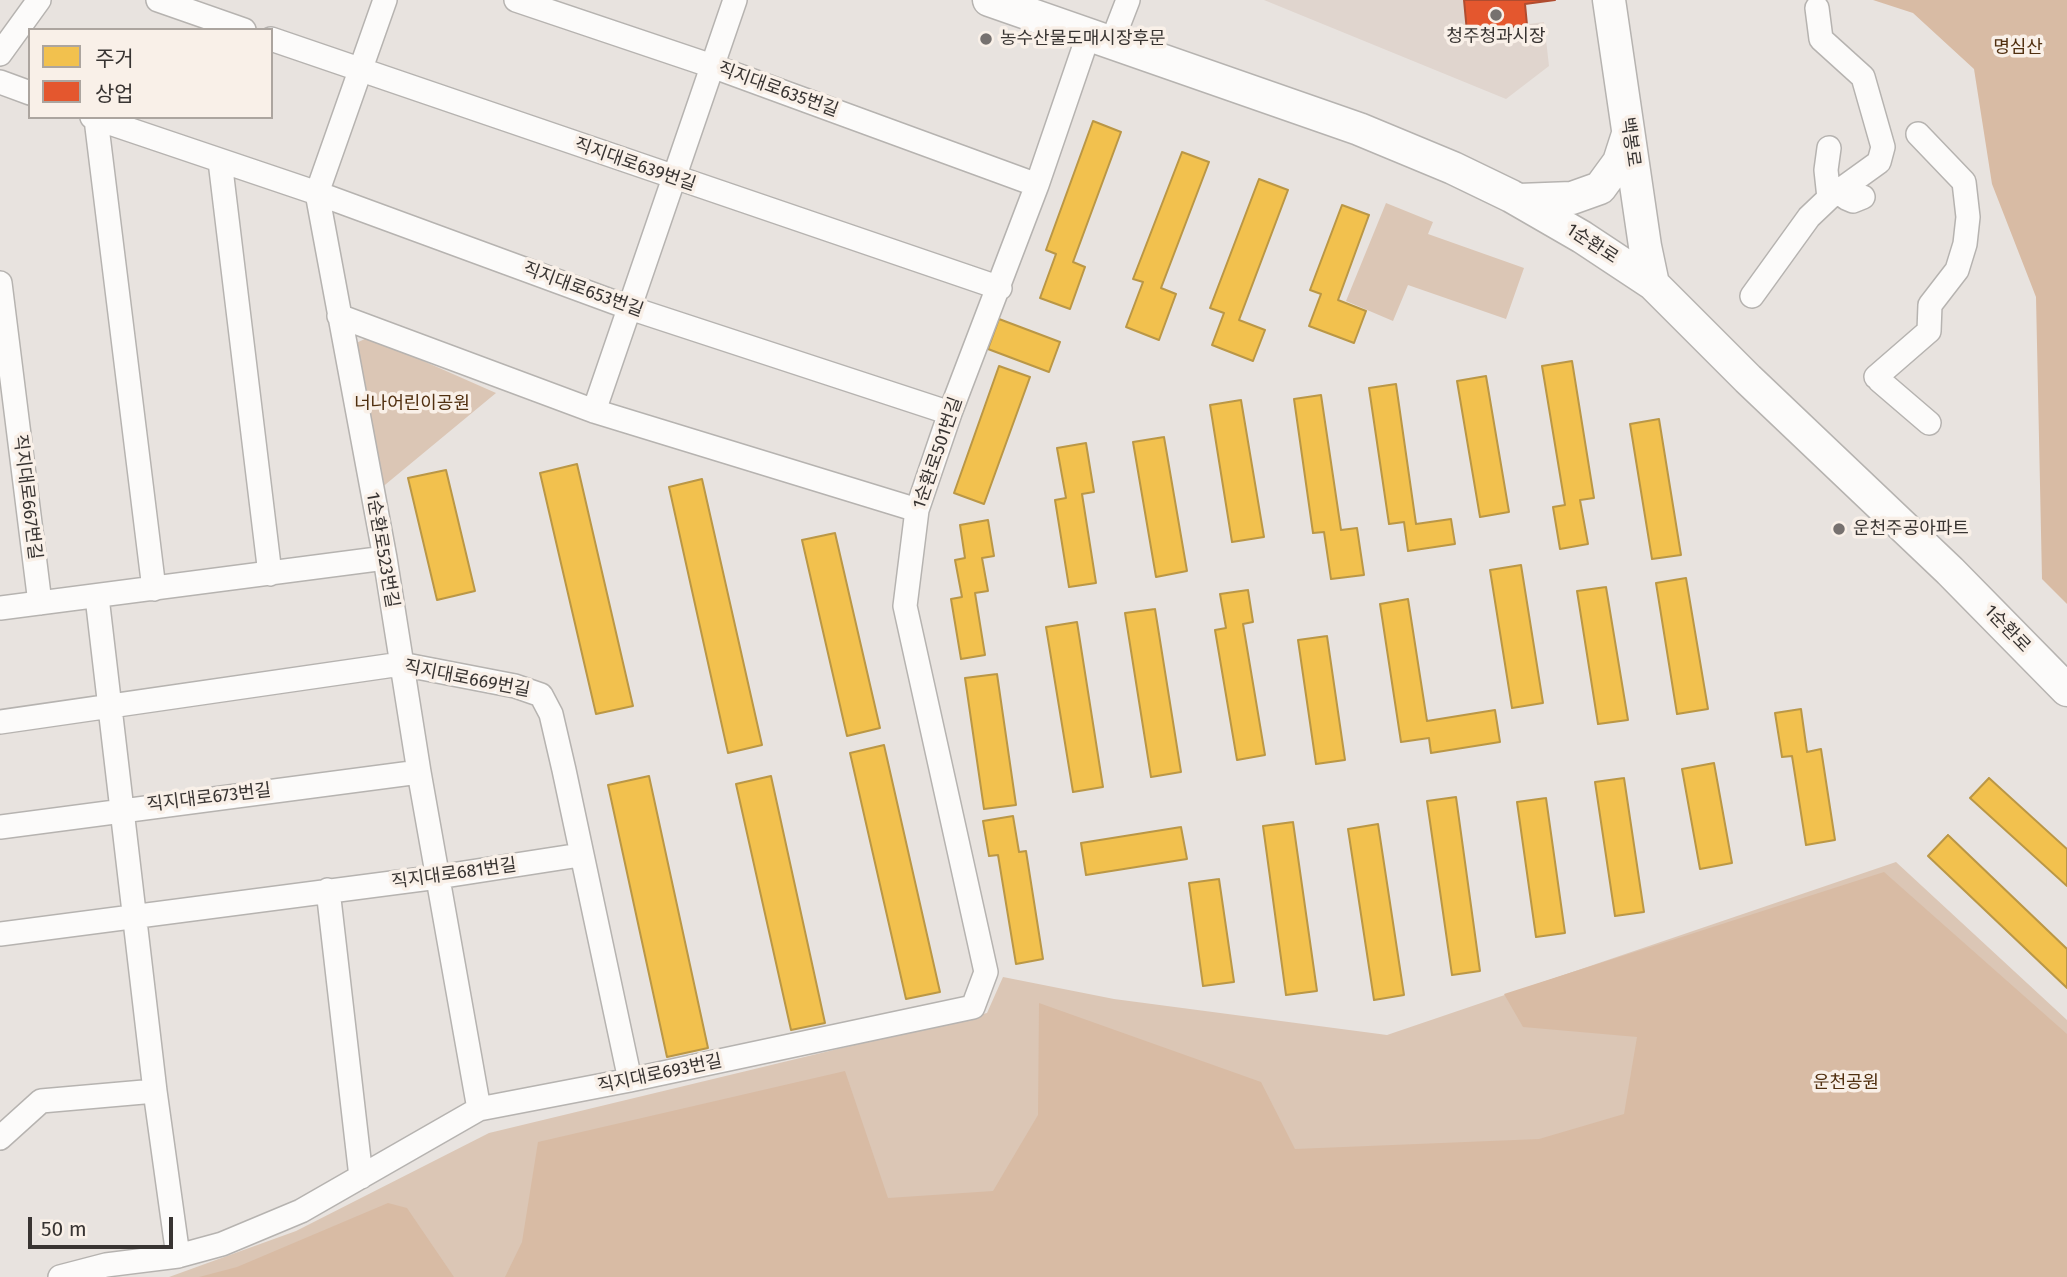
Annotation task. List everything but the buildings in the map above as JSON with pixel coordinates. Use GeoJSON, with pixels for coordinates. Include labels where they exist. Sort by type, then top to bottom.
{"type":"FeatureCollection","features":[{"type":"Feature","properties":{"kind":"street"},"geometry":{"type":"LineString","coordinates":[[0,54],[39,0]]}},
{"type":"Feature","properties":{"kind":"street"},"geometry":{"type":"LineString","coordinates":[[158,0],[238,28]]}},
{"type":"Feature","properties":{"kind":"street","name":"1순환로523번길"},"geometry":{"type":"LineString","coordinates":[[385,0],[317,193],[385,558],[419,772],[479,1109]]}},
{"type":"Feature","properties":{"kind":"street","name":"직지대로635번길"},"geometry":{"type":"LineString","coordinates":[[516,0],[712,66],[1037,185]]}},
{"type":"Feature","properties":{"kind":"street"},"geometry":{"type":"LineString","coordinates":[[594,411],[734,0]]}},
{"type":"Feature","properties":{"kind":"street","name":"1순환로"},"geometry":{"type":"LineString","coordinates":[[989,0],[1359,129],[1453,168],[1518,200],[1653,284],[1754,385],[1950,571],[2067,690]]}},
{"type":"Feature","properties":{"kind":"street","name":"1순환로501번길"},"geometry":{"type":"LineString","coordinates":[[973,1007],[986,972],[905,606],[917,510],[950,412],[1000,288],[1037,185],[1100,40],[1128,0]]}},
{"type":"Feature","properties":{"kind":"street","name":"백봉로"},"geometry":{"type":"LineString","coordinates":[[1609,0],[1653,284]]}},
{"type":"Feature","properties":{"kind":"street"},"geometry":{"type":"LineString","coordinates":[[1752,296],[1810,217],[1835,193],[1879,162],[1883,147],[1863,76],[1821,39],[1817,8]]}},
{"type":"Feature","properties":{"kind":"street","name":"직지대로639번길"},"geometry":{"type":"LineString","coordinates":[[273,40],[673,179],[1000,288]]}},
{"type":"Feature","properties":{"kind":"street"},"geometry":{"type":"LineString","coordinates":[[0,82],[28,92]]}},
{"type":"Feature","properties":{"kind":"street","name":"직지대로653번길"},"geometry":{"type":"LineString","coordinates":[[94,119],[154,589]]}},
{"type":"Feature","properties":{"kind":"street","name":"직지대로653번길"},"geometry":{"type":"LineString","coordinates":[[97,119],[317,193],[630,308],[950,412]]}},
{"type":"Feature","properties":{"kind":"street"},"geometry":{"type":"LineString","coordinates":[[1518,200],[1572,198],[1600,188],[1619,162],[1628,133]]}},
{"type":"Feature","properties":{"kind":"street"},"geometry":{"type":"LineString","coordinates":[[1918,134],[1964,182],[1968,217],[1965,244],[1956,270],[1930,304],[1929,331],[1878,379],[1929,423]]}},
{"type":"Feature","properties":{"kind":"street"},"geometry":{"type":"LineString","coordinates":[[1829,148],[1835,193]]}},
{"type":"Feature","properties":{"kind":"street"},"geometry":{"type":"LineString","coordinates":[[219,161],[270,574]]}},
{"type":"Feature","properties":{"kind":"street"},"geometry":{"type":"LineString","coordinates":[[1835,193],[1853,201],[1863,197]]}},
{"type":"Feature","properties":{"kind":"street","name":"직지대로667번길"},"geometry":{"type":"LineString","coordinates":[[0,283],[40,603]]}},
{"type":"Feature","properties":{"kind":"street"},"geometry":{"type":"LineString","coordinates":[[339,316],[594,411],[917,510]]}},
{"type":"Feature","properties":{"kind":"street"},"geometry":{"type":"LineString","coordinates":[[0,608],[385,558]]}},
{"type":"Feature","properties":{"kind":"street"},"geometry":{"type":"LineString","coordinates":[[97,597],[137,914],[155,1091],[178,1256]]}},
{"type":"Feature","properties":{"kind":"street","name":"직지대로669번길"},"geometry":{"type":"LineString","coordinates":[[0,722],[401,664],[515,686],[541,695],[551,714],[630,1080]]}},
{"type":"Feature","properties":{"kind":"street","name":"직지대로673번길"},"geometry":{"type":"LineString","coordinates":[[0,827],[419,772]]}},
{"type":"Feature","properties":{"kind":"street","name":"직지대로681번길"},"geometry":{"type":"LineString","coordinates":[[0,934],[137,914],[438,877],[580,855]]}},
{"type":"Feature","properties":{"kind":"street"},"geometry":{"type":"LineString","coordinates":[[328,890],[361,1177]]}},
{"type":"Feature","properties":{"kind":"street","name":"직지대로693번길"},"geometry":{"type":"LineString","coordinates":[[60,1277],[106,1265],[178,1256],[222,1244],[301,1211],[479,1109],[630,1080],[973,1007]]}},
{"type":"Feature","properties":{"kind":"street"},"geometry":{"type":"LineString","coordinates":[[0,1138],[41,1101],[155,1091]]}},
{"type":"Feature","properties":{"kind":"shaded area"},"geometry":{"type":"Polygon","coordinates":[[[1264,0],[1464,0],[1468,32],[1544,22],[1549,66],[1506,99],[1264,0]]]}},
{"type":"Feature","properties":{"kind":"green space","name":"명심산"},"geometry":{"type":"Polygon","coordinates":[[[1873,0],[2067,0],[2067,604],[2042,579],[2036,297],[1992,184],[1974,69],[1913,13],[1873,0]]]}},
{"type":"Feature","properties":{"kind":"green space"},"geometry":{"type":"Polygon","coordinates":[[[1386,203],[1433,222],[1428,234],[1524,268],[1506,319],[1408,285],[1393,321],[1346,301],[1386,203]]]}},
{"type":"Feature","properties":{"kind":"green space","name":"너나어린이공원"},"geometry":{"type":"Polygon","coordinates":[[[369,337],[496,393],[380,489],[354,344],[369,337]]]}},
{"type":"Feature","properties":{"kind":"green space","name":"운천공원"},"geometry":{"type":"Polygon","coordinates":[[[1896,862],[2067,1020],[2067,1277],[169,1277],[296,1231],[489,1133],[987,1013],[1003,977],[1114,999],[1387,1035],[1896,862]]]}},
{"type":"Feature","properties":{"kind":"green space","name":"운천공원"},"geometry":{"type":"Polygon","coordinates":[[[1884,872],[2067,1034],[2067,1277],[505,1277],[522,1242],[538,1142],[845,1071],[888,1198],[993,1191],[1038,1115],[1039,1003],[1261,1082],[1295,1149],[1539,1139],[1624,1114],[1637,1037],[1523,1027],[1504,994],[1884,872]]]}},
{"type":"Feature","properties":{"kind":"green space"},"geometry":{"type":"Polygon","coordinates":[[[388,1203],[407,1208],[454,1277],[199,1277],[237,1267],[388,1203]]]}},
{"type":"Feature","properties":{"kind":"place","name":"청주청과시장"},"geometry":{"type":"Point","coordinates":[1496,15]}},
{"type":"Feature","properties":{"kind":"place","name":"농수산물도매시장후문"},"geometry":{"type":"Point","coordinates":[986,39]}},
{"type":"Feature","properties":{"kind":"place","name":"운천주공아파트"},"geometry":{"type":"Point","coordinates":[1839,529]}}]}
